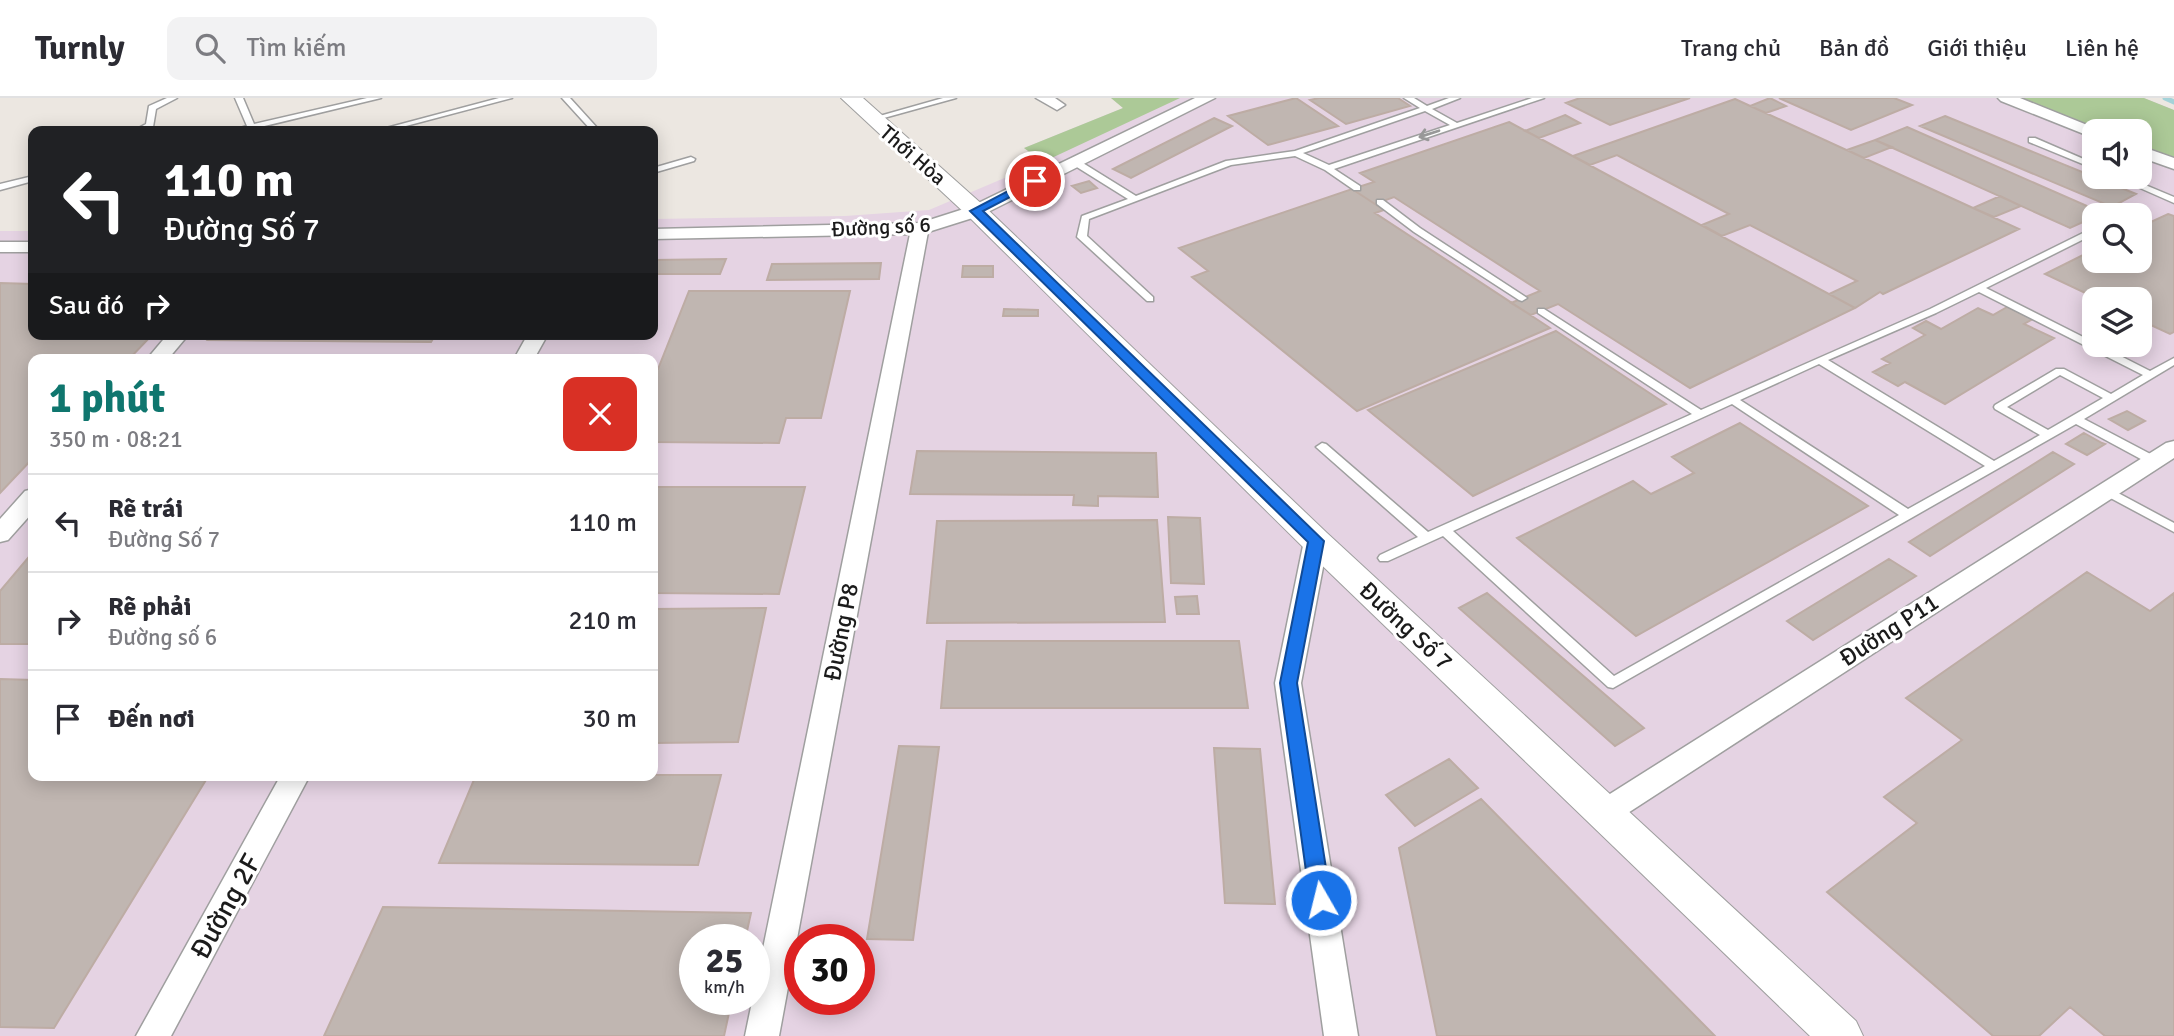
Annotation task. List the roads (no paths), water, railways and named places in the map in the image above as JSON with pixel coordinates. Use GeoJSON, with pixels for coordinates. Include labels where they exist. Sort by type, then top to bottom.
{"type":"FeatureCollection","features":[{"type":"Feature","properties":{"kind":"street","name":"Thới Hòa"},"geometry":{"type":"LineString","coordinates":[[850,98],[976,211]]}},
{"type":"Feature","properties":{"kind":"street","name":"Đường số 6"},"geometry":{"type":"LineString","coordinates":[[658,234],[920,228],[943,223],[976,211],[1207,98]]}},
{"type":"Feature","properties":{"kind":"street"},"geometry":{"type":"LineString","coordinates":[[2006,98],[2082,128]]}},
{"type":"Feature","properties":{"kind":"street"},"geometry":{"type":"LineString","coordinates":[[2152,155],[2174,164]]}},
{"type":"Feature","properties":{"kind":"street","name":"Đường Số 7"},"geometry":{"type":"LineString","coordinates":[[976,211],[1316,541],[1841,1036]]}},
{"type":"Feature","properties":{"kind":"street","name":"Đường P8"},"geometry":{"type":"LineString","coordinates":[[762,1036],[920,228]]}},
{"type":"Feature","properties":{"kind":"street"},"geometry":{"type":"LineString","coordinates":[[0,247],[28,247]]}},
{"type":"Feature","properties":{"kind":"street"},"geometry":{"type":"LineString","coordinates":[[161,354],[174,340]]}},
{"type":"Feature","properties":{"kind":"street","name":"Đường P11"},"geometry":{"type":"LineString","coordinates":[[1604,813],[2164,455]]}},
{"type":"Feature","properties":{"kind":"street"},"geometry":{"type":"LineString","coordinates":[[0,534],[28,503]]}},
{"type":"Feature","properties":{"kind":"street"},"geometry":{"type":"LineString","coordinates":[[1316,541],[1288,683],[1340,1036]]}},
{"type":"Feature","properties":{"kind":"street","name":"Đường 2F"},"geometry":{"type":"LineString","coordinates":[[153,1036],[293,781]]}},
{"type":"Feature","properties":{"kind":"lane"},"geometry":{"type":"LineString","coordinates":[[148,126],[152,108],[173,98]]}},
{"type":"Feature","properties":{"kind":"lane"},"geometry":{"type":"LineString","coordinates":[[239,98],[251,126]]}},
{"type":"Feature","properties":{"kind":"lane"},"geometry":{"type":"LineString","coordinates":[[255,126],[377,98]]}},
{"type":"Feature","properties":{"kind":"lane"},"geometry":{"type":"LineString","coordinates":[[399,126],[508,98]]}},
{"type":"Feature","properties":{"kind":"lane"},"geometry":{"type":"LineString","coordinates":[[566,98],[591,126]]}},
{"type":"Feature","properties":{"kind":"lane"},"geometry":{"type":"LineString","coordinates":[[873,119],[952,98]]}},
{"type":"Feature","properties":{"kind":"lane"},"geometry":{"type":"LineString","coordinates":[[1408,98],[1455,125]]}},
{"type":"Feature","properties":{"kind":"lane"},"geometry":{"type":"LineString","coordinates":[[1150,299],[1082,237],[1085,218],[1229,163],[1296,153],[1456,98]]}},
{"type":"Feature","properties":{"kind":"lane"},"geometry":{"type":"LineString","coordinates":[[1328,168],[1534,99]]}},
{"type":"Feature","properties":{"kind":"lane"},"geometry":{"type":"LineString","coordinates":[[2032,140],[2082,161]]}},
{"type":"Feature","properties":{"kind":"lane"},"geometry":{"type":"LineString","coordinates":[[1296,153],[1328,168],[1357,188]]}},
{"type":"Feature","properties":{"kind":"lane"},"geometry":{"type":"LineString","coordinates":[[658,169],[691,159]]}},
{"type":"Feature","properties":{"kind":"lane"},"geometry":{"type":"LineString","coordinates":[[1075,162],[1135,199]]}},
{"type":"Feature","properties":{"kind":"lane"},"geometry":{"type":"LineString","coordinates":[[0,187],[28,180]]}},
{"type":"Feature","properties":{"kind":"lane"},"geometry":{"type":"LineString","coordinates":[[2148,189],[2174,200]]}},
{"type":"Feature","properties":{"kind":"lane"},"geometry":{"type":"LineString","coordinates":[[1380,202],[1417,230],[1522,298]]}},
{"type":"Feature","properties":{"kind":"lane"},"geometry":{"type":"LineString","coordinates":[[1384,558],[1698,413],[1979,288],[2082,236]]}},
{"type":"Feature","properties":{"kind":"lane"},"geometry":{"type":"LineString","coordinates":[[1979,288],[2151,375]]}},
{"type":"Feature","properties":{"kind":"lane"},"geometry":{"type":"LineString","coordinates":[[1541,311],[1698,413]]}},
{"type":"Feature","properties":{"kind":"lane"},"geometry":{"type":"LineString","coordinates":[[1820,360],[1994,466]]}},
{"type":"Feature","properties":{"kind":"lane"},"geometry":{"type":"LineString","coordinates":[[1444,530],[1613,683],[2174,361]]}},
{"type":"Feature","properties":{"kind":"lane"},"geometry":{"type":"LineString","coordinates":[[2048,435],[1999,407],[2060,371],[2112,398]]}},
{"type":"Feature","properties":{"kind":"lane"},"geometry":{"type":"LineString","coordinates":[[1732,400],[1908,515]]}},
{"type":"Feature","properties":{"kind":"lane"},"geometry":{"type":"LineString","coordinates":[[2076,419],[2164,455]]}},
{"type":"Feature","properties":{"kind":"lane"},"geometry":{"type":"LineString","coordinates":[[1322,447],[1427,538]]}},
{"type":"Feature","properties":{"kind":"lane"},"geometry":{"type":"LineString","coordinates":[[2107,491],[2174,528]]}},
{"type":"Feature","properties":{"kind":"waterway"},"geometry":{"type":"LineString","coordinates":[[2165,98],[2174,102]]}}]}
